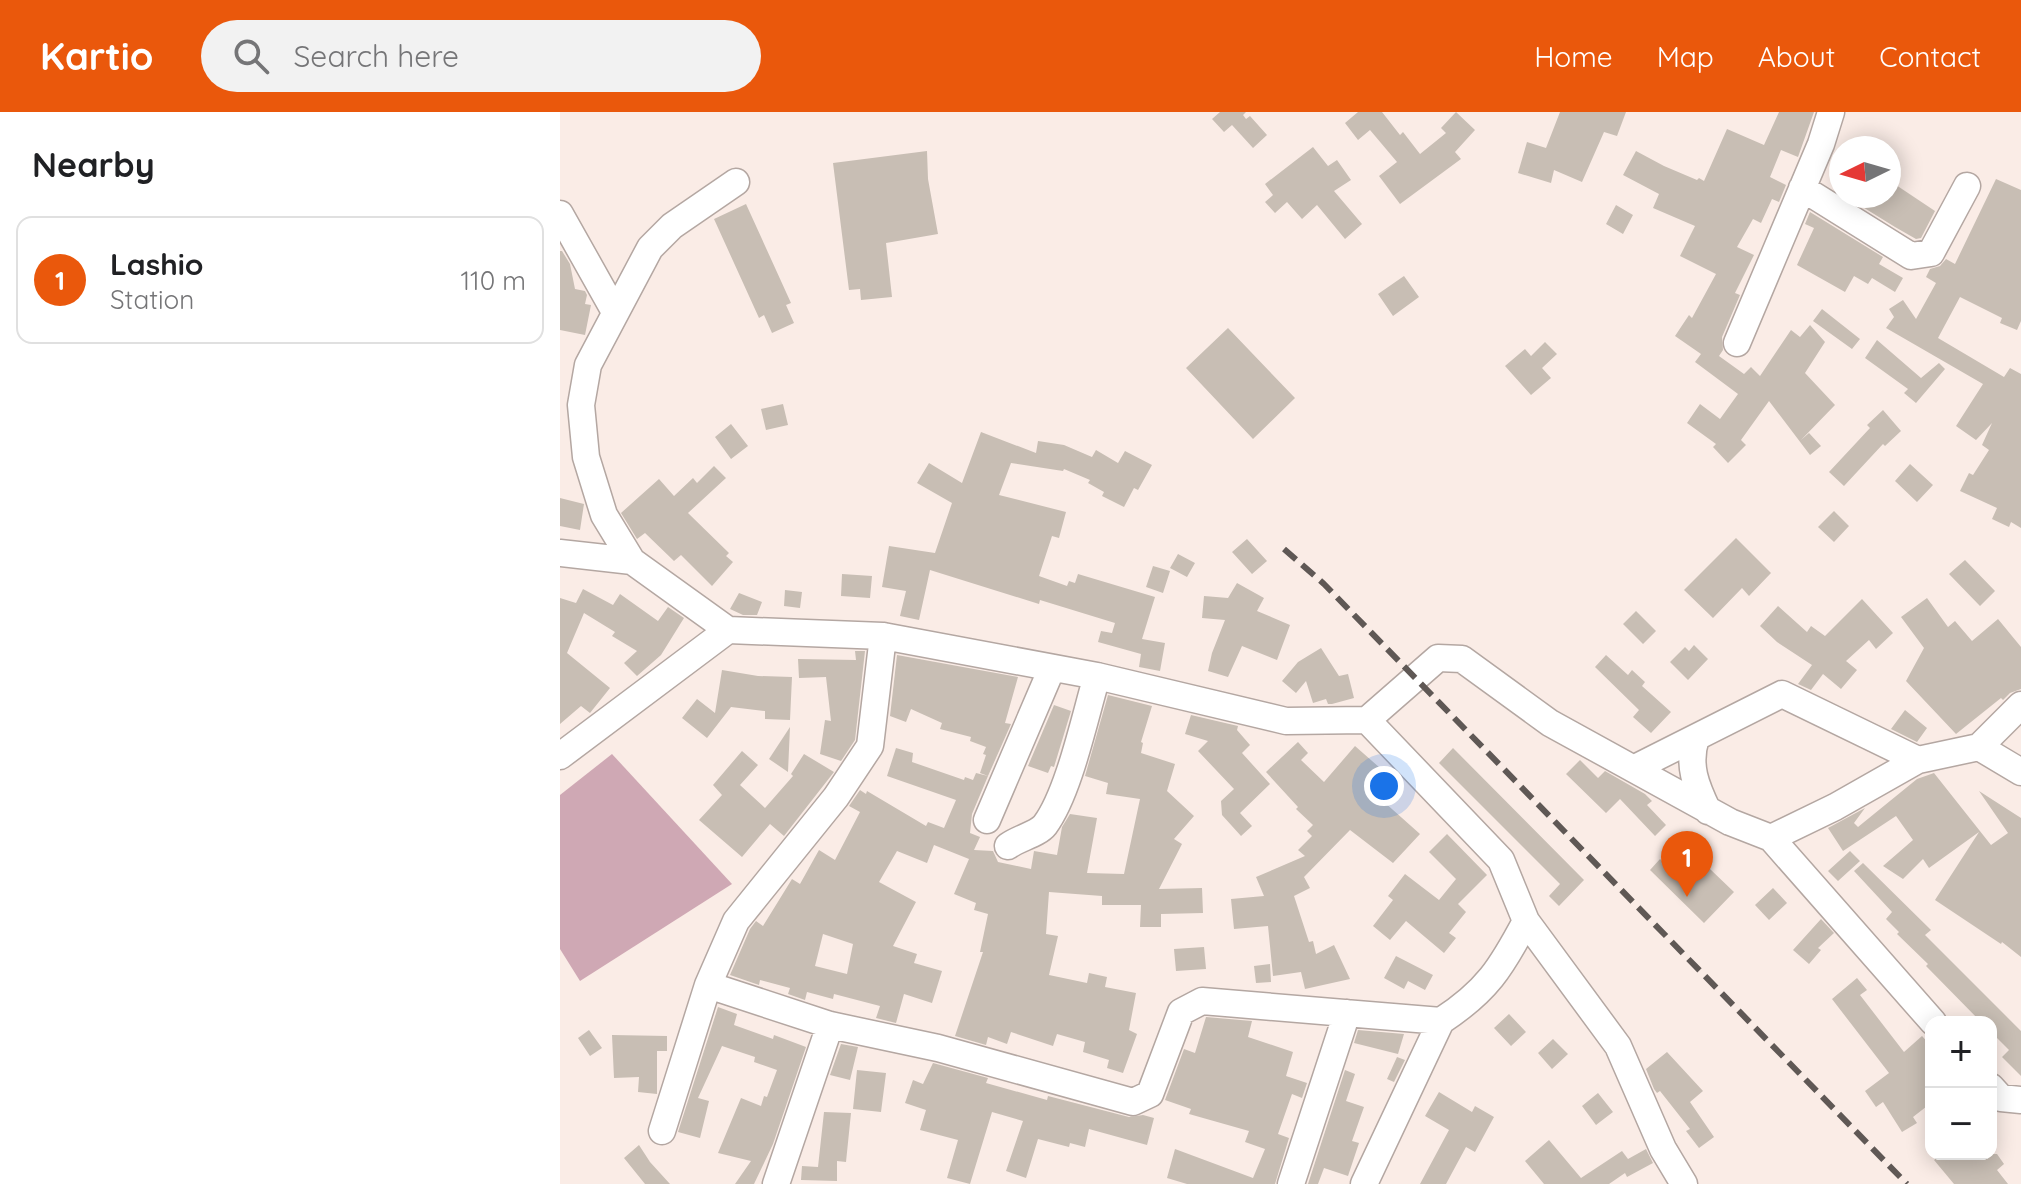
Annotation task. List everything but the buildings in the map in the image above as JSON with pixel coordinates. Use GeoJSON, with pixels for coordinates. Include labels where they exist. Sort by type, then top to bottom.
{"type":"FeatureCollection","features":[{"type":"Feature","properties":{"kind":"street"},"geometry":{"type":"LineString","coordinates":[[1737,343],[1831,112]]}},
{"type":"Feature","properties":{"kind":"street"},"geometry":{"type":"LineString","coordinates":[[736,182],[672,226],[650,248],[588,365],[573,376],[581,405],[586,457],[604,515],[632,561],[728,630],[883,636],[1097,676],[1286,721],[1367,720],[1438,658],[1462,659],[1550,723],[1708,811],[1771,838],[1928,1016]]}},
{"type":"Feature","properties":{"kind":"street"},"geometry":{"type":"LineString","coordinates":[[1802,188],[1911,256],[1924,256],[1931,253],[1967,186]]}},
{"type":"Feature","properties":{"kind":"street"},"geometry":{"type":"LineString","coordinates":[[560,214],[615,312]]}},
{"type":"Feature","properties":{"kind":"street"},"geometry":{"type":"LineString","coordinates":[[560,553],[632,561]]}},
{"type":"Feature","properties":{"kind":"street"},"geometry":{"type":"LineString","coordinates":[[560,756],[728,630]]}},
{"type":"Feature","properties":{"kind":"street"},"geometry":{"type":"LineString","coordinates":[[662,1131],[708,985],[736,921],[836,797],[870,746],[883,636]]}},
{"type":"Feature","properties":{"kind":"street"},"geometry":{"type":"LineString","coordinates":[[987,820],[1052,668]]}},
{"type":"Feature","properties":{"kind":"street"},"geometry":{"type":"LineString","coordinates":[[1008,846],[1043,827],[1061,798],[1097,676]]}},
{"type":"Feature","properties":{"kind":"street"},"geometry":{"type":"LineString","coordinates":[[1635,768],[1782,694],[1918,760]]}},
{"type":"Feature","properties":{"kind":"street"},"geometry":{"type":"LineString","coordinates":[[1771,838],[1797,828],[1918,760],[1979,747],[2021,705]]}},
{"type":"Feature","properties":{"kind":"street"},"geometry":{"type":"LineString","coordinates":[[1367,720],[1501,860],[1526,921],[1618,1046],[1663,1149],[1684,1184]]}},
{"type":"Feature","properties":{"kind":"street"},"geometry":{"type":"LineString","coordinates":[[1696,738],[1691,753],[1692,767],[1697,788],[1708,811]]}},
{"type":"Feature","properties":{"kind":"street"},"geometry":{"type":"LineString","coordinates":[[1979,747],[2021,772]]}},
{"type":"Feature","properties":{"kind":"street"},"geometry":{"type":"LineString","coordinates":[[1364,1184],[1441,1021],[1471,1001],[1503,964],[1526,921]]}},
{"type":"Feature","properties":{"kind":"street"},"geometry":{"type":"LineString","coordinates":[[708,985],[830,1025],[938,1048],[1133,1102],[1150,1094],[1181,1012],[1202,1001],[1441,1021]]}},
{"type":"Feature","properties":{"kind":"street"},"geometry":{"type":"LineString","coordinates":[[1291,1184],[1347,1013]]}},
{"type":"Feature","properties":{"kind":"street"},"geometry":{"type":"LineString","coordinates":[[776,1184],[830,1025]]}},
{"type":"Feature","properties":{"kind":"street"},"geometry":{"type":"LineString","coordinates":[[1992,1088],[2001,1098],[2021,1100]]}},
{"type":"Feature","properties":{"kind":"shaded area"},"geometry":{"type":"Polygon","coordinates":[[[612,754],[732,884],[580,981],[560,949],[560,795],[612,754]]]}},
{"type":"Feature","properties":{"kind":"railway"},"geometry":{"type":"LineString","coordinates":[[1284,549],[1324,584],[1907,1184]]}},
{"type":"Feature","properties":{"kind":"place","name":"Lashio"},"geometry":{"type":"Point","coordinates":[1687,897]}}]}
